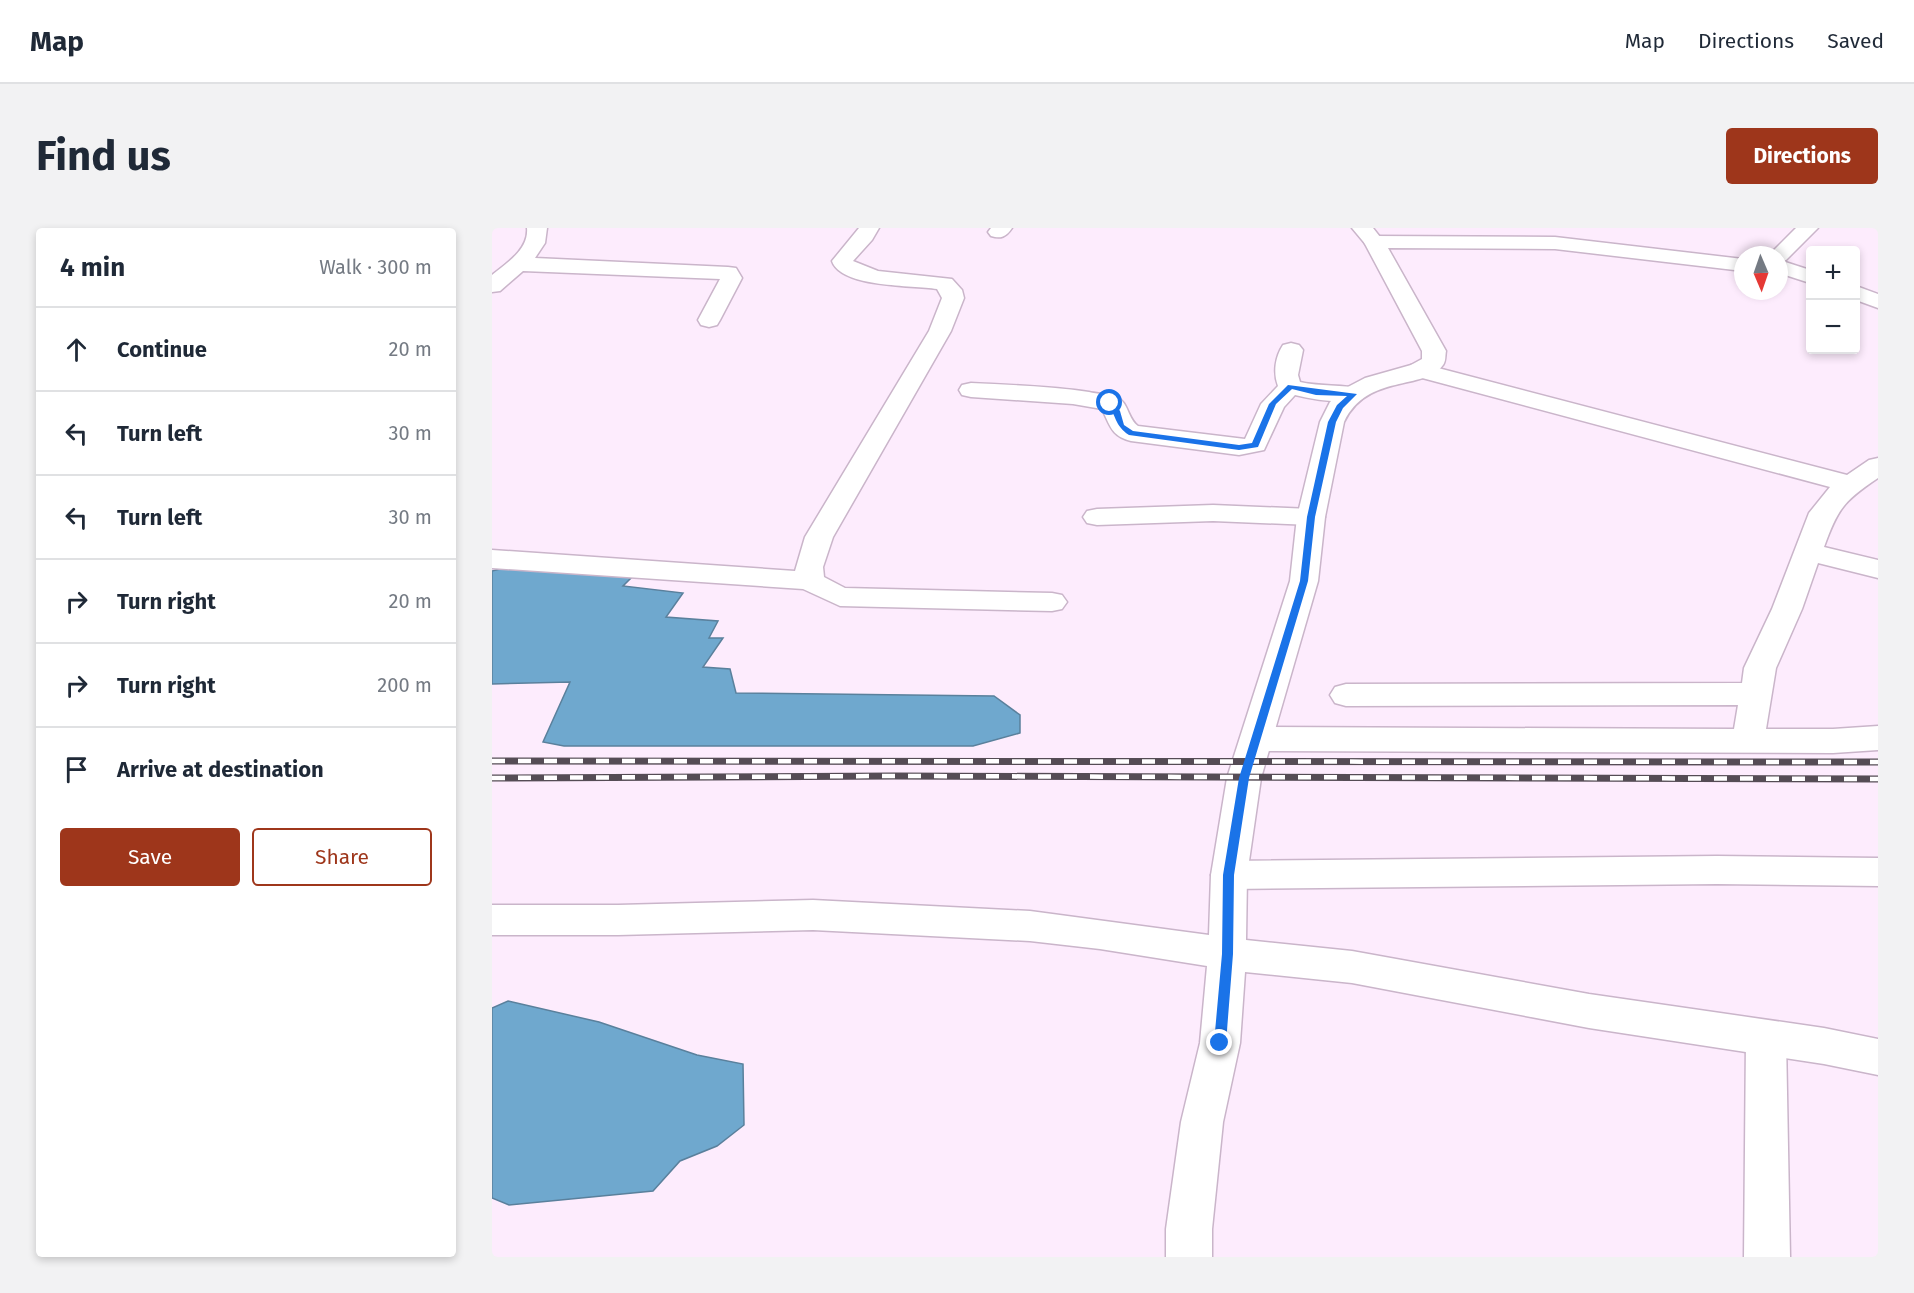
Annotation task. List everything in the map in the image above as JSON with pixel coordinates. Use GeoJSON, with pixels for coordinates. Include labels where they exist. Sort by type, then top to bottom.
{"type":"FeatureCollection","features":[{"type":"Feature","properties":{"kind":"street"},"geometry":{"type":"LineString","coordinates":[[492,286],[518,264],[536,243],[539,232],[537,228]]}},
{"type":"Feature","properties":{"kind":"street"},"geometry":{"type":"LineString","coordinates":[[810,581],[808,567],[819,537],[912,381],[940,331],[953,298],[951,290],[944,284],[884,279],[842,263],[869,228]]}},
{"type":"Feature","properties":{"kind":"street"},"geometry":{"type":"LineString","coordinates":[[1788,247],[1808,228]]}},
{"type":"Feature","properties":{"kind":"street"},"geometry":{"type":"LineString","coordinates":[[1368,235],[1556,243],[1734,263]]}},
{"type":"Feature","properties":{"kind":"street"},"geometry":{"type":"LineString","coordinates":[[1189,1257],[1189,1229],[1202,1122],[1220,1043],[1227,954],[1229,875],[1244,778],[1304,581],[1311,517],[1332,422],[1339,407],[1353,394],[1373,383],[1419,370],[1432,362],[1434,351],[1368,235]]}},
{"type":"Feature","properties":{"kind":"street"},"geometry":{"type":"LineString","coordinates":[[518,264],[728,273],[731,278],[709,320]]}},
{"type":"Feature","properties":{"kind":"street"},"geometry":{"type":"LineString","coordinates":[[1788,269],[1806,276]]}},
{"type":"Feature","properties":{"kind":"street"},"geometry":{"type":"LineString","coordinates":[[1860,294],[1878,301]]}},
{"type":"Feature","properties":{"kind":"street"},"geometry":{"type":"LineString","coordinates":[[1290,387],[1286,375],[1291,350]]}},
{"type":"Feature","properties":{"kind":"street"},"geometry":{"type":"LineString","coordinates":[[1419,370],[1851,484]]}},
{"type":"Feature","properties":{"kind":"street"},"geometry":{"type":"LineString","coordinates":[[1290,387],[1316,393],[1353,394]]}},
{"type":"Feature","properties":{"kind":"street"},"geometry":{"type":"LineString","coordinates":[[971,390],[1073,397],[1110,403],[1116,411],[1120,426],[1131,433],[1239,447],[1255,445],[1273,404],[1290,387]]}},
{"type":"Feature","properties":{"kind":"street"},"geometry":{"type":"LineString","coordinates":[[1748,741],[1760,668],[1787,609],[1823,513],[1840,491],[1878,466]]}},
{"type":"Feature","properties":{"kind":"street"},"geometry":{"type":"LineString","coordinates":[[1097,517],[1213,513],[1311,517]]}},
{"type":"Feature","properties":{"kind":"street"},"geometry":{"type":"LineString","coordinates":[[1808,552],[1878,569]]}},
{"type":"Feature","properties":{"kind":"street"},"geometry":{"type":"LineString","coordinates":[[498,560],[810,581],[840,597],[1052,602]]}},
{"type":"Feature","properties":{"kind":"street"},"geometry":{"type":"LineString","coordinates":[[1346,695],[1755,694]]}},
{"type":"Feature","properties":{"kind":"street"},"geometry":{"type":"LineString","coordinates":[[1256,739],[1833,741],[1878,738]]}},
{"type":"Feature","properties":{"kind":"street"},"geometry":{"type":"LineString","coordinates":[[1229,875],[1717,870],[1878,872]]}},
{"type":"Feature","properties":{"kind":"street"},"geometry":{"type":"LineString","coordinates":[[492,920],[618,920],[813,915],[1030,926],[1100,934],[1227,954],[1352,967],[1589,1011],[1878,1057]]}},
{"type":"Feature","properties":{"kind":"street"},"geometry":{"type":"LineString","coordinates":[[1766,1038],[1767,1257]]}},
{"type":"Feature","properties":{"kind":"water"},"geometry":{"type":"Polygon","coordinates":[[[553,556],[597,557],[589,573],[632,577],[623,586],[683,593],[666,617],[718,621],[709,638],[723,638],[703,667],[730,669],[736,693],[994,696],[1020,715],[1020,733],[973,746],[564,746],[543,742],[570,682],[492,684],[492,571],[553,556]]]}},
{"type":"Feature","properties":{"kind":"water"},"geometry":{"type":"Polygon","coordinates":[[[508,1001],[599,1022],[697,1055],[743,1064],[744,1125],[717,1146],[680,1161],[653,1191],[509,1205],[492,1198],[492,1008],[508,1001]]]}},
{"type":"Feature","properties":{"kind":"railway"},"geometry":{"type":"LineString","coordinates":[[492,761],[1878,762]]}},
{"type":"Feature","properties":{"kind":"railway"},"geometry":{"type":"LineString","coordinates":[[492,778],[894,776],[1878,779]]}},
{"type":"Feature","properties":{"kind":"route"},"geometry":{"type":"LineString","coordinates":[[1110,403],[1114,406],[1120,426],[1131,433],[1216,445],[1249,447],[1255,445],[1273,404],[1290,387],[1316,393],[1353,394],[1339,407],[1332,422],[1311,517],[1304,581],[1244,778],[1229,875],[1227,954],[1220,1043]]}}]}
